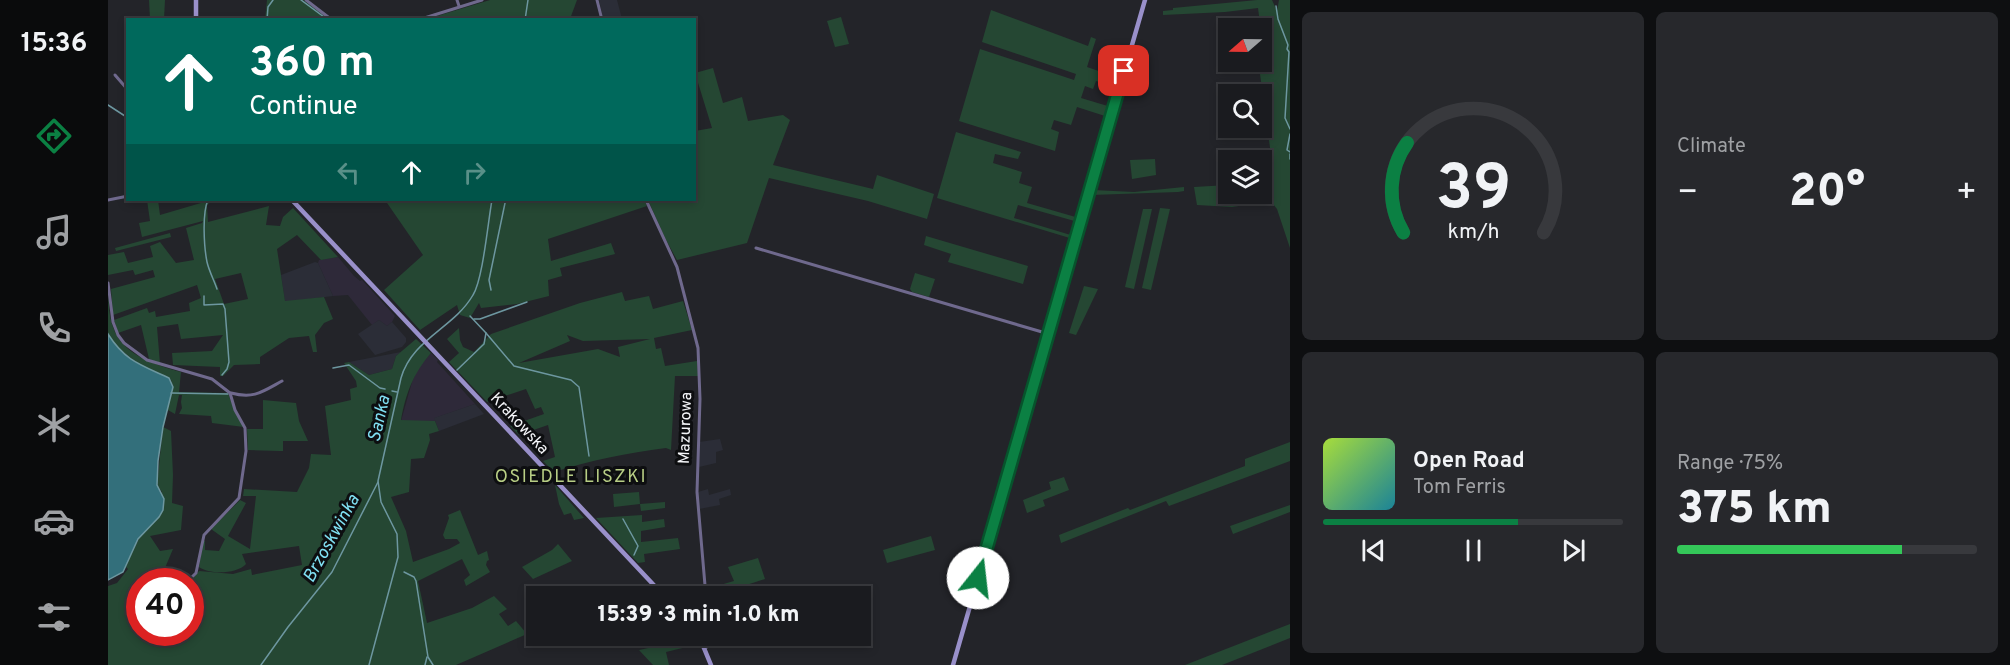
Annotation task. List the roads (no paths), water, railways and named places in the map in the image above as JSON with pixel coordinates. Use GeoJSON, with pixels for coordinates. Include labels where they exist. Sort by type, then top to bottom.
{"type":"FeatureCollection","features":[{"type":"Feature","properties":{"kind":"street"},"geometry":{"type":"LineString","coordinates":[[196,0],[196,18]]}},
{"type":"Feature","properties":{"kind":"street"},"geometry":{"type":"LineString","coordinates":[[306,0],[329,18]]}},
{"type":"Feature","properties":{"kind":"street"},"geometry":{"type":"LineString","coordinates":[[458,0],[459,6]]}},
{"type":"Feature","properties":{"kind":"street"},"geometry":{"type":"LineString","coordinates":[[424,18],[482,0]]}},
{"type":"Feature","properties":{"kind":"street"},"geometry":{"type":"LineString","coordinates":[[597,0],[602,18]]}},
{"type":"Feature","properties":{"kind":"street"},"geometry":{"type":"LineString","coordinates":[[953,665],[1145,0]]}},
{"type":"Feature","properties":{"kind":"street"},"geometry":{"type":"LineString","coordinates":[[115,75],[126,88]]}},
{"type":"Feature","properties":{"kind":"street"},"geometry":{"type":"LineString","coordinates":[[108,200],[126,196]]}},
{"type":"Feature","properties":{"kind":"street","name":"Krakowska"},"geometry":{"type":"LineString","coordinates":[[293,201],[655,586]]}},
{"type":"Feature","properties":{"kind":"street","name":"Mazurowa"},"geometry":{"type":"LineString","coordinates":[[646,201],[675,263],[698,348],[700,399],[697,492],[705,586]]}},
{"type":"Feature","properties":{"kind":"street"},"geometry":{"type":"LineString","coordinates":[[756,248],[1048,334]]}},
{"type":"Feature","properties":{"kind":"street"},"geometry":{"type":"LineString","coordinates":[[108,283],[113,322],[118,336],[147,360],[212,379],[230,393],[247,396],[256,395],[282,381]]}},
{"type":"Feature","properties":{"kind":"street"},"geometry":{"type":"LineString","coordinates":[[198,568],[204,535],[239,498],[246,451],[245,428],[230,393]]}},
{"type":"Feature","properties":{"kind":"street"},"geometry":{"type":"LineString","coordinates":[[705,648],[711,665]]}},
{"type":"Feature","properties":{"kind":"water"},"geometry":{"type":"Polygon","coordinates":[[[108,334],[127,356],[169,378],[173,387],[163,427],[158,461],[157,485],[164,499],[163,510],[138,539],[123,572],[108,580],[108,334]]]}},
{"type":"Feature","properties":{"kind":"waterway"},"geometry":{"type":"LineString","coordinates":[[267,18],[268,7],[273,0]]}},
{"type":"Feature","properties":{"kind":"waterway"},"geometry":{"type":"LineString","coordinates":[[301,0],[325,18]]}},
{"type":"Feature","properties":{"kind":"waterway","name":"Sanka"},"geometry":{"type":"LineString","coordinates":[[525,18],[528,0]]}},
{"type":"Feature","properties":{"kind":"waterway"},"geometry":{"type":"LineString","coordinates":[[1276,6],[1289,52],[1285,118],[1290,129]]}},
{"type":"Feature","properties":{"kind":"waterway"},"geometry":{"type":"LineString","coordinates":[[108,105],[126,117]]}},
{"type":"Feature","properties":{"kind":"waterway"},"geometry":{"type":"LineString","coordinates":[[1290,134],[1287,150],[1290,152]]}},
{"type":"Feature","properties":{"kind":"waterway"},"geometry":{"type":"LineString","coordinates":[[1290,154],[1290,159]]}},
{"type":"Feature","properties":{"kind":"waterway"},"geometry":{"type":"LineString","coordinates":[[208,201],[204,221],[205,248],[208,265],[217,289]]}},
{"type":"Feature","properties":{"kind":"waterway","name":"Sanka"},"geometry":{"type":"LineString","coordinates":[[369,665],[398,557],[397,534],[381,502],[378,481],[401,378],[414,353],[455,316],[473,295],[482,263],[492,201]]}},
{"type":"Feature","properties":{"kind":"waterway"},"geometry":{"type":"LineString","coordinates":[[491,290],[489,280],[505,203]]}},
{"type":"Feature","properties":{"kind":"waterway"},"geometry":{"type":"LineString","coordinates":[[204,296],[204,305],[223,304],[225,309],[229,362],[222,375]]}},
{"type":"Feature","properties":{"kind":"waterway"},"geometry":{"type":"LineString","coordinates":[[474,319],[480,319],[527,302]]}},
{"type":"Feature","properties":{"kind":"waterway"},"geometry":{"type":"LineString","coordinates":[[457,370],[484,344],[486,333],[470,316]]}},
{"type":"Feature","properties":{"kind":"waterway"},"geometry":{"type":"LineString","coordinates":[[486,333],[514,366],[571,380],[579,387],[589,456]]}},
{"type":"Feature","properties":{"kind":"waterway"},"geometry":{"type":"LineString","coordinates":[[333,368],[349,365],[380,388],[385,389]]}},
{"type":"Feature","properties":{"kind":"waterway","name":"Sanka"},"geometry":{"type":"LineString","coordinates":[[392,391],[397,392]]}},
{"type":"Feature","properties":{"kind":"waterway"},"geometry":{"type":"LineString","coordinates":[[171,393],[228,394]]}},
{"type":"Feature","properties":{"kind":"waterway","name":"Brzoskwinka"},"geometry":{"type":"LineString","coordinates":[[261,665],[332,572],[378,482]]}},
{"type":"Feature","properties":{"kind":"waterway"},"geometry":{"type":"LineString","coordinates":[[623,519],[638,546],[634,555]]}},
{"type":"Feature","properties":{"kind":"waterway"},"geometry":{"type":"LineString","coordinates":[[404,572],[414,577],[416,581],[428,657],[433,665]]}},
{"type":"Feature","properties":{"kind":"waterway"},"geometry":{"type":"LineString","coordinates":[[425,665],[427,657]]}},
{"type":"Feature","properties":{"kind":"district","name":"OSIEDLE LISZKI"},"geometry":{"type":"Point","coordinates":[571,477]}}]}
